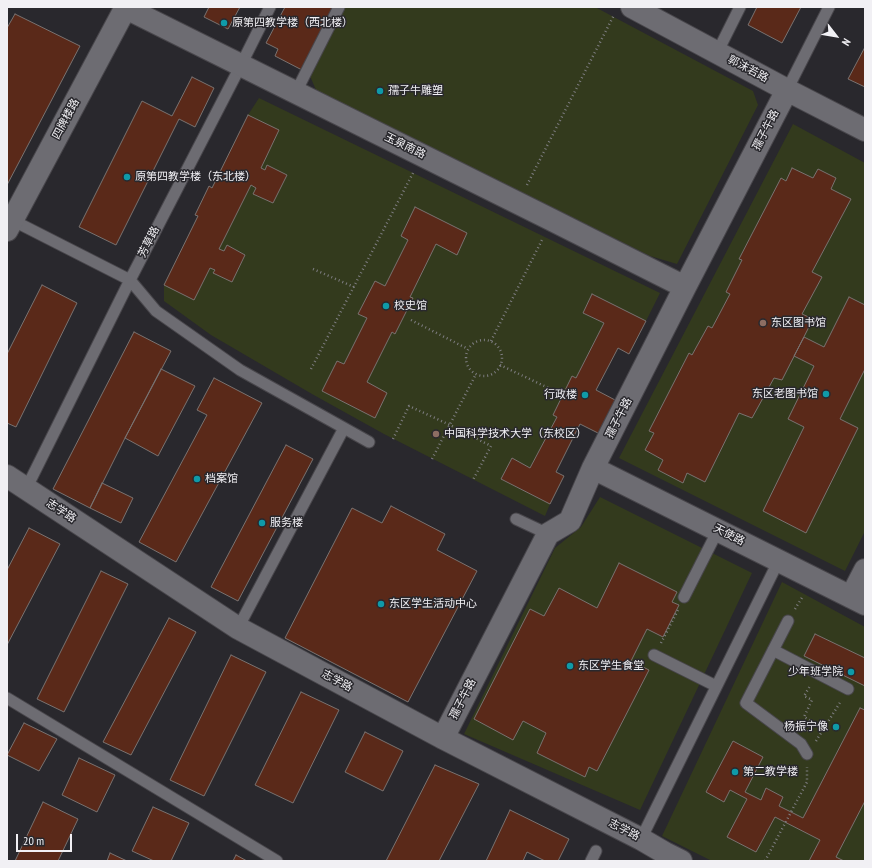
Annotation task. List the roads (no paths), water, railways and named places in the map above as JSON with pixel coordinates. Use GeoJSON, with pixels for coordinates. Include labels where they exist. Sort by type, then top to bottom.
{"type":"FeatureCollection","features":[{"type":"Feature","properties":{"kind":"street","name":"玉泉南路"},"geometry":{"type":"LineString","coordinates":[[125,7],[684,287]]}},
{"type":"Feature","properties":{"kind":"street","name":"四牌楼路"},"geometry":{"type":"LineString","coordinates":[[10,225],[125,7]]}},
{"type":"Feature","properties":{"kind":"street","name":"郭沫若路"},"geometry":{"type":"LineString","coordinates":[[623,10],[717,53],[865,130]]}},
{"type":"Feature","properties":{"kind":"street","name":"孺子牛路"},"geometry":{"type":"LineString","coordinates":[[443,738],[548,534],[570,520],[593,468],[684,287],[787,90]]}},
{"type":"Feature","properties":{"kind":"street","name":"天使路"},"geometry":{"type":"LineString","coordinates":[[593,468],[858,600]]}},
{"type":"Feature","properties":{"kind":"street","name":"志学路"},"geometry":{"type":"LineString","coordinates":[[7,476],[238,628],[443,738],[641,839],[669,858]]}},
{"type":"Feature","properties":{"kind":"street"},"geometry":{"type":"LineString","coordinates":[[858,600],[865,570]]}},
{"type":"Feature","properties":{"kind":"lane","name":"芳草路"},"geometry":{"type":"LineString","coordinates":[[31,479],[130,280],[270,7]]}},
{"type":"Feature","properties":{"kind":"lane"},"geometry":{"type":"LineString","coordinates":[[296,92],[339,7]]}},
{"type":"Feature","properties":{"kind":"lane"},"geometry":{"type":"LineString","coordinates":[[717,53],[740,7]]}},
{"type":"Feature","properties":{"kind":"lane"},"geometry":{"type":"LineString","coordinates":[[787,90],[829,7]]}},
{"type":"Feature","properties":{"kind":"lane"},"geometry":{"type":"LineString","coordinates":[[10,225],[130,280],[156,311],[233,366],[369,442]]}},
{"type":"Feature","properties":{"kind":"lane"},"geometry":{"type":"LineString","coordinates":[[238,628],[344,428]]}},
{"type":"Feature","properties":{"kind":"lane"},"geometry":{"type":"LineString","coordinates":[[516,519],[548,534]]}},
{"type":"Feature","properties":{"kind":"lane"},"geometry":{"type":"LineString","coordinates":[[684,597],[718,530]]}},
{"type":"Feature","properties":{"kind":"lane"},"geometry":{"type":"LineString","coordinates":[[641,839],[779,560]]}},
{"type":"Feature","properties":{"kind":"lane"},"geometry":{"type":"LineString","coordinates":[[788,621],[746,703],[801,744],[807,754]]}},
{"type":"Feature","properties":{"kind":"lane"},"geometry":{"type":"LineString","coordinates":[[773,650],[848,689]]}},
{"type":"Feature","properties":{"kind":"lane"},"geometry":{"type":"LineString","coordinates":[[654,655],[716,686]]}},
{"type":"Feature","properties":{"kind":"lane"},"geometry":{"type":"LineString","coordinates":[[7,698],[277,861]]}},
{"type":"Feature","properties":{"kind":"lane"},"geometry":{"type":"LineString","coordinates":[[591,861],[596,851]]}},
{"type":"Feature","properties":{"kind":"place","name":"原第四教学楼（西北楼）"},"geometry":{"type":"Point","coordinates":[224,23]}},
{"type":"Feature","properties":{"kind":"place","name":"孺子牛雕塑"},"geometry":{"type":"Point","coordinates":[380,91]}},
{"type":"Feature","properties":{"kind":"place","name":"原第四教学楼（东北楼）"},"geometry":{"type":"Point","coordinates":[127,177]}},
{"type":"Feature","properties":{"kind":"place","name":"校史馆"},"geometry":{"type":"Point","coordinates":[386,306]}},
{"type":"Feature","properties":{"kind":"place","name":"东区图书馆"},"geometry":{"type":"Point","coordinates":[763,323]}},
{"type":"Feature","properties":{"kind":"place","name":"东区老图书馆"},"geometry":{"type":"Point","coordinates":[826,394]}},
{"type":"Feature","properties":{"kind":"place","name":"行政楼"},"geometry":{"type":"Point","coordinates":[585,395]}},
{"type":"Feature","properties":{"kind":"place","name":"中国科学技术大学（东校区）"},"geometry":{"type":"Point","coordinates":[436,434]}},
{"type":"Feature","properties":{"kind":"place","name":"档案馆"},"geometry":{"type":"Point","coordinates":[197,479]}},
{"type":"Feature","properties":{"kind":"place","name":"服务楼"},"geometry":{"type":"Point","coordinates":[262,523]}},
{"type":"Feature","properties":{"kind":"place","name":"东区学生活动中心"},"geometry":{"type":"Point","coordinates":[381,604]}},
{"type":"Feature","properties":{"kind":"place","name":"东区学生食堂"},"geometry":{"type":"Point","coordinates":[570,666]}},
{"type":"Feature","properties":{"kind":"place","name":"少年班学院"},"geometry":{"type":"Point","coordinates":[851,672]}},
{"type":"Feature","properties":{"kind":"place","name":"杨振宁像"},"geometry":{"type":"Point","coordinates":[836,727]}},
{"type":"Feature","properties":{"kind":"place","name":"第二教学楼"},"geometry":{"type":"Point","coordinates":[735,772]}}]}
